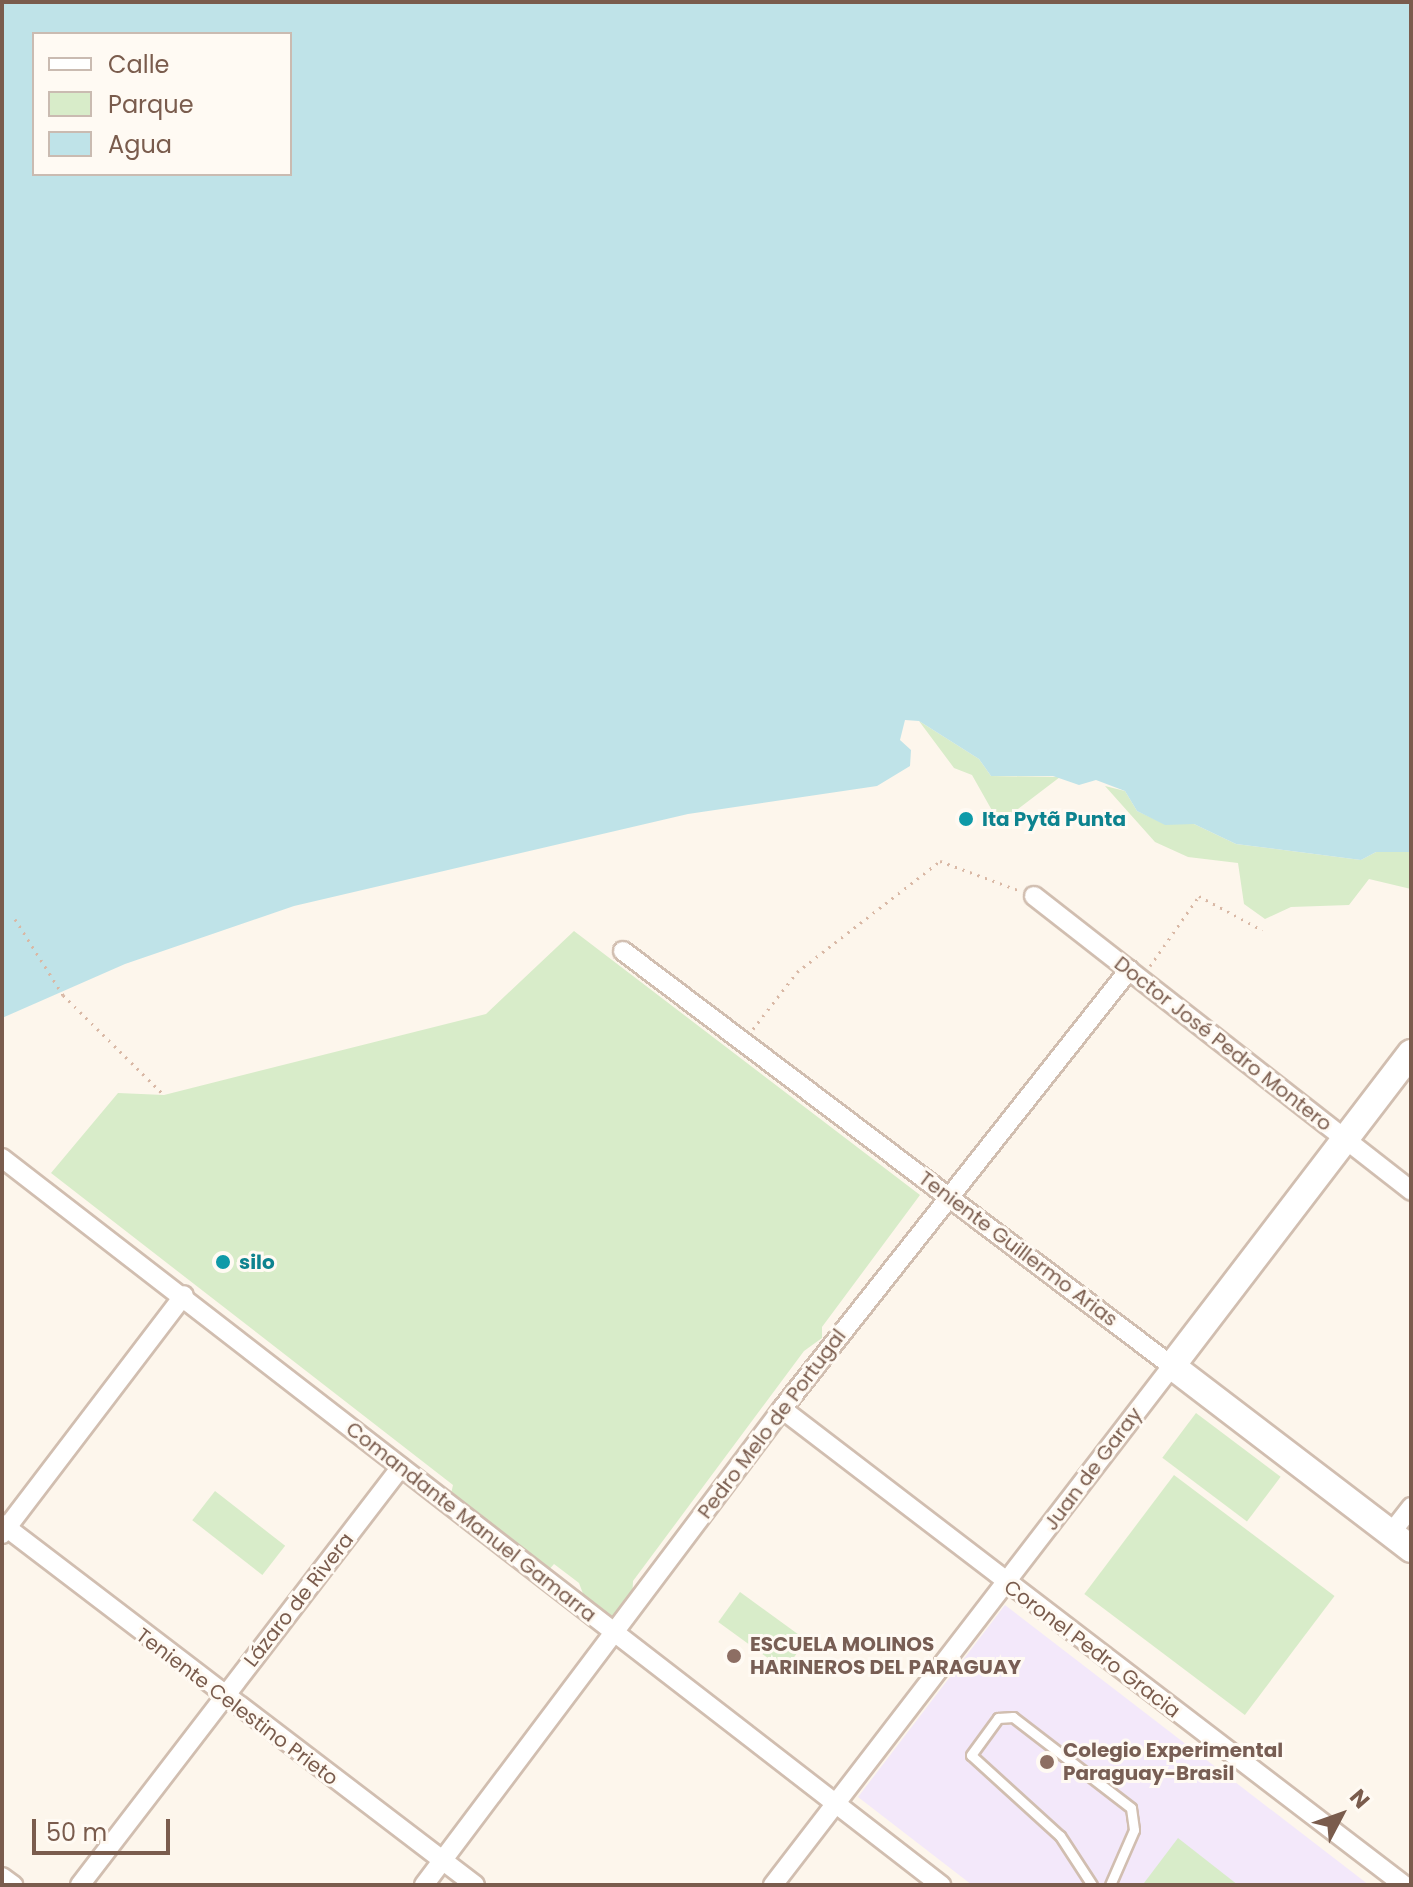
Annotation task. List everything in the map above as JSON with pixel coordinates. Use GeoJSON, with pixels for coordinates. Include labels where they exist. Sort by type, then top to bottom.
{"type":"FeatureCollection","features":[{"type":"Feature","properties":{"kind":"street","name":"Doctor José Pedro Montero"},"geometry":{"type":"LineString","coordinates":[[1034,896],[1411,1191]]}},
{"type":"Feature","properties":{"kind":"street","name":"Teniente Guillermo Arias"},"geometry":{"type":"LineString","coordinates":[[623,951],[1401,1541]]}},
{"type":"Feature","properties":{"kind":"street","name":"Pedro Melo de Portugal"},"geometry":{"type":"LineString","coordinates":[[424,1885],[782,1409],[948,1195],[1135,974]]}},
{"type":"Feature","properties":{"kind":"street","name":"Juan de Garay"},"geometry":{"type":"LineString","coordinates":[[773,1885],[1411,1053]]}},
{"type":"Feature","properties":{"kind":"street","name":"Comandante Manuel Gamarra"},"geometry":{"type":"LineString","coordinates":[[2,1158],[184,1295],[615,1634],[941,1885]]}},
{"type":"Feature","properties":{"kind":"street"},"geometry":{"type":"LineString","coordinates":[[3,1529],[184,1295]]}},
{"type":"Feature","properties":{"kind":"street","name":"Coronel Pedro Gracia"},"geometry":{"type":"LineString","coordinates":[[782,1409],[1005,1584],[1404,1885]]}},
{"type":"Feature","properties":{"kind":"street","name":"Lázaro de Rivera"},"geometry":{"type":"LineString","coordinates":[[80,1885],[401,1467]]}},
{"type":"Feature","properties":{"kind":"street"},"geometry":{"type":"LineString","coordinates":[[1401,1541],[1411,1507]]}},
{"type":"Feature","properties":{"kind":"street","name":"Teniente Celestino Prieto"},"geometry":{"type":"LineString","coordinates":[[3,1529],[223,1700],[475,1885]]}},
{"type":"Feature","properties":{"kind":"street"},"geometry":{"type":"LineString","coordinates":[[2,1877],[13,1885]]}},
{"type":"Feature","properties":{"kind":"lane"},"geometry":{"type":"LineString","coordinates":[[1092,1885],[1060,1836],[971,1755],[998,1718],[1013,1717],[1131,1808],[1134,1830],[1110,1885]]}},
{"type":"Feature","properties":{"kind":"path"},"geometry":{"type":"LineString","coordinates":[[744,1041],[797,972],[940,861],[1034,896]]}},
{"type":"Feature","properties":{"kind":"path"},"geometry":{"type":"LineString","coordinates":[[1135,974],[1199,896],[1262,930]]}},
{"type":"Feature","properties":{"kind":"path"},"geometry":{"type":"LineString","coordinates":[[15,919],[63,995],[164,1095]]}},
{"type":"Feature","properties":{"kind":"shaded area","name":"Colegio Experimental Paraguay-Brasil"},"geometry":{"type":"Polygon","coordinates":[[[1005,1605],[1369,1885],[972,1885],[858,1797],[1005,1605]]]}},
{"type":"Feature","properties":{"kind":"green space"},"geometry":{"type":"Polygon","coordinates":[[[919,721],[979,759],[991,776],[1060,777],[1014,812],[994,814],[972,775],[954,768],[919,721]]]}},
{"type":"Feature","properties":{"kind":"green space"},"geometry":{"type":"Polygon","coordinates":[[[1105,786],[1125,791],[1137,811],[1165,824],[1194,824],[1236,844],[1361,860],[1376,852],[1411,852],[1411,889],[1369,879],[1349,905],[1291,907],[1265,919],[1244,904],[1238,863],[1188,857],[1155,842],[1105,786]]]}},
{"type":"Feature","properties":{"kind":"green space"},"geometry":{"type":"Polygon","coordinates":[[[574,931],[920,1195],[822,1327],[822,1338],[804,1351],[633,1581],[632,1602],[613,1621],[588,1607],[579,1583],[554,1564],[548,1571],[450,1498],[453,1485],[51,1173],[118,1093],[164,1095],[486,1014],[574,931]]]}},
{"type":"Feature","properties":{"kind":"green space"},"geometry":{"type":"Polygon","coordinates":[[[1196,1413],[1281,1477],[1247,1522],[1162,1458],[1196,1413]]]}},
{"type":"Feature","properties":{"kind":"green space"},"geometry":{"type":"Polygon","coordinates":[[[1174,1475],[1335,1596],[1245,1715],[1084,1594],[1174,1475]]]}},
{"type":"Feature","properties":{"kind":"green space"},"geometry":{"type":"Polygon","coordinates":[[[215,1491],[285,1546],[262,1575],[192,1520],[215,1491]]]}},
{"type":"Feature","properties":{"kind":"green space"},"geometry":{"type":"Polygon","coordinates":[[[740,1592],[806,1640],[785,1670],[718,1622],[740,1592]]]}},
{"type":"Feature","properties":{"kind":"green space"},"geometry":{"type":"Polygon","coordinates":[[[1178,1838],[1238,1885],[1144,1883],[1178,1838]]]}},
{"type":"Feature","properties":{"kind":"water"},"geometry":{"type":"Polygon","coordinates":[[[2,2],[1411,2],[1411,852],[1376,852],[1361,860],[1236,844],[1194,824],[1165,825],[1137,811],[1125,791],[1096,780],[1079,785],[1053,776],[991,776],[979,759],[919,721],[905,720],[900,740],[911,750],[910,766],[877,786],[688,814],[294,906],[125,964],[2,1018],[2,2]]]}},
{"type":"Feature","properties":{"kind":"place","name":"Ita Pytã Punta"},"geometry":{"type":"Point","coordinates":[966,819]}},
{"type":"Feature","properties":{"kind":"place","name":"silo"},"geometry":{"type":"Point","coordinates":[223,1262]}},
{"type":"Feature","properties":{"kind":"place","name":"ESCUELA MOLINOS HARINEROS DEL PARAGUAY"},"geometry":{"type":"Point","coordinates":[734,1656]}},
{"type":"Feature","properties":{"kind":"place","name":"Colegio Experimental Paraguay-Brasil"},"geometry":{"type":"Point","coordinates":[1047,1762]}}]}
